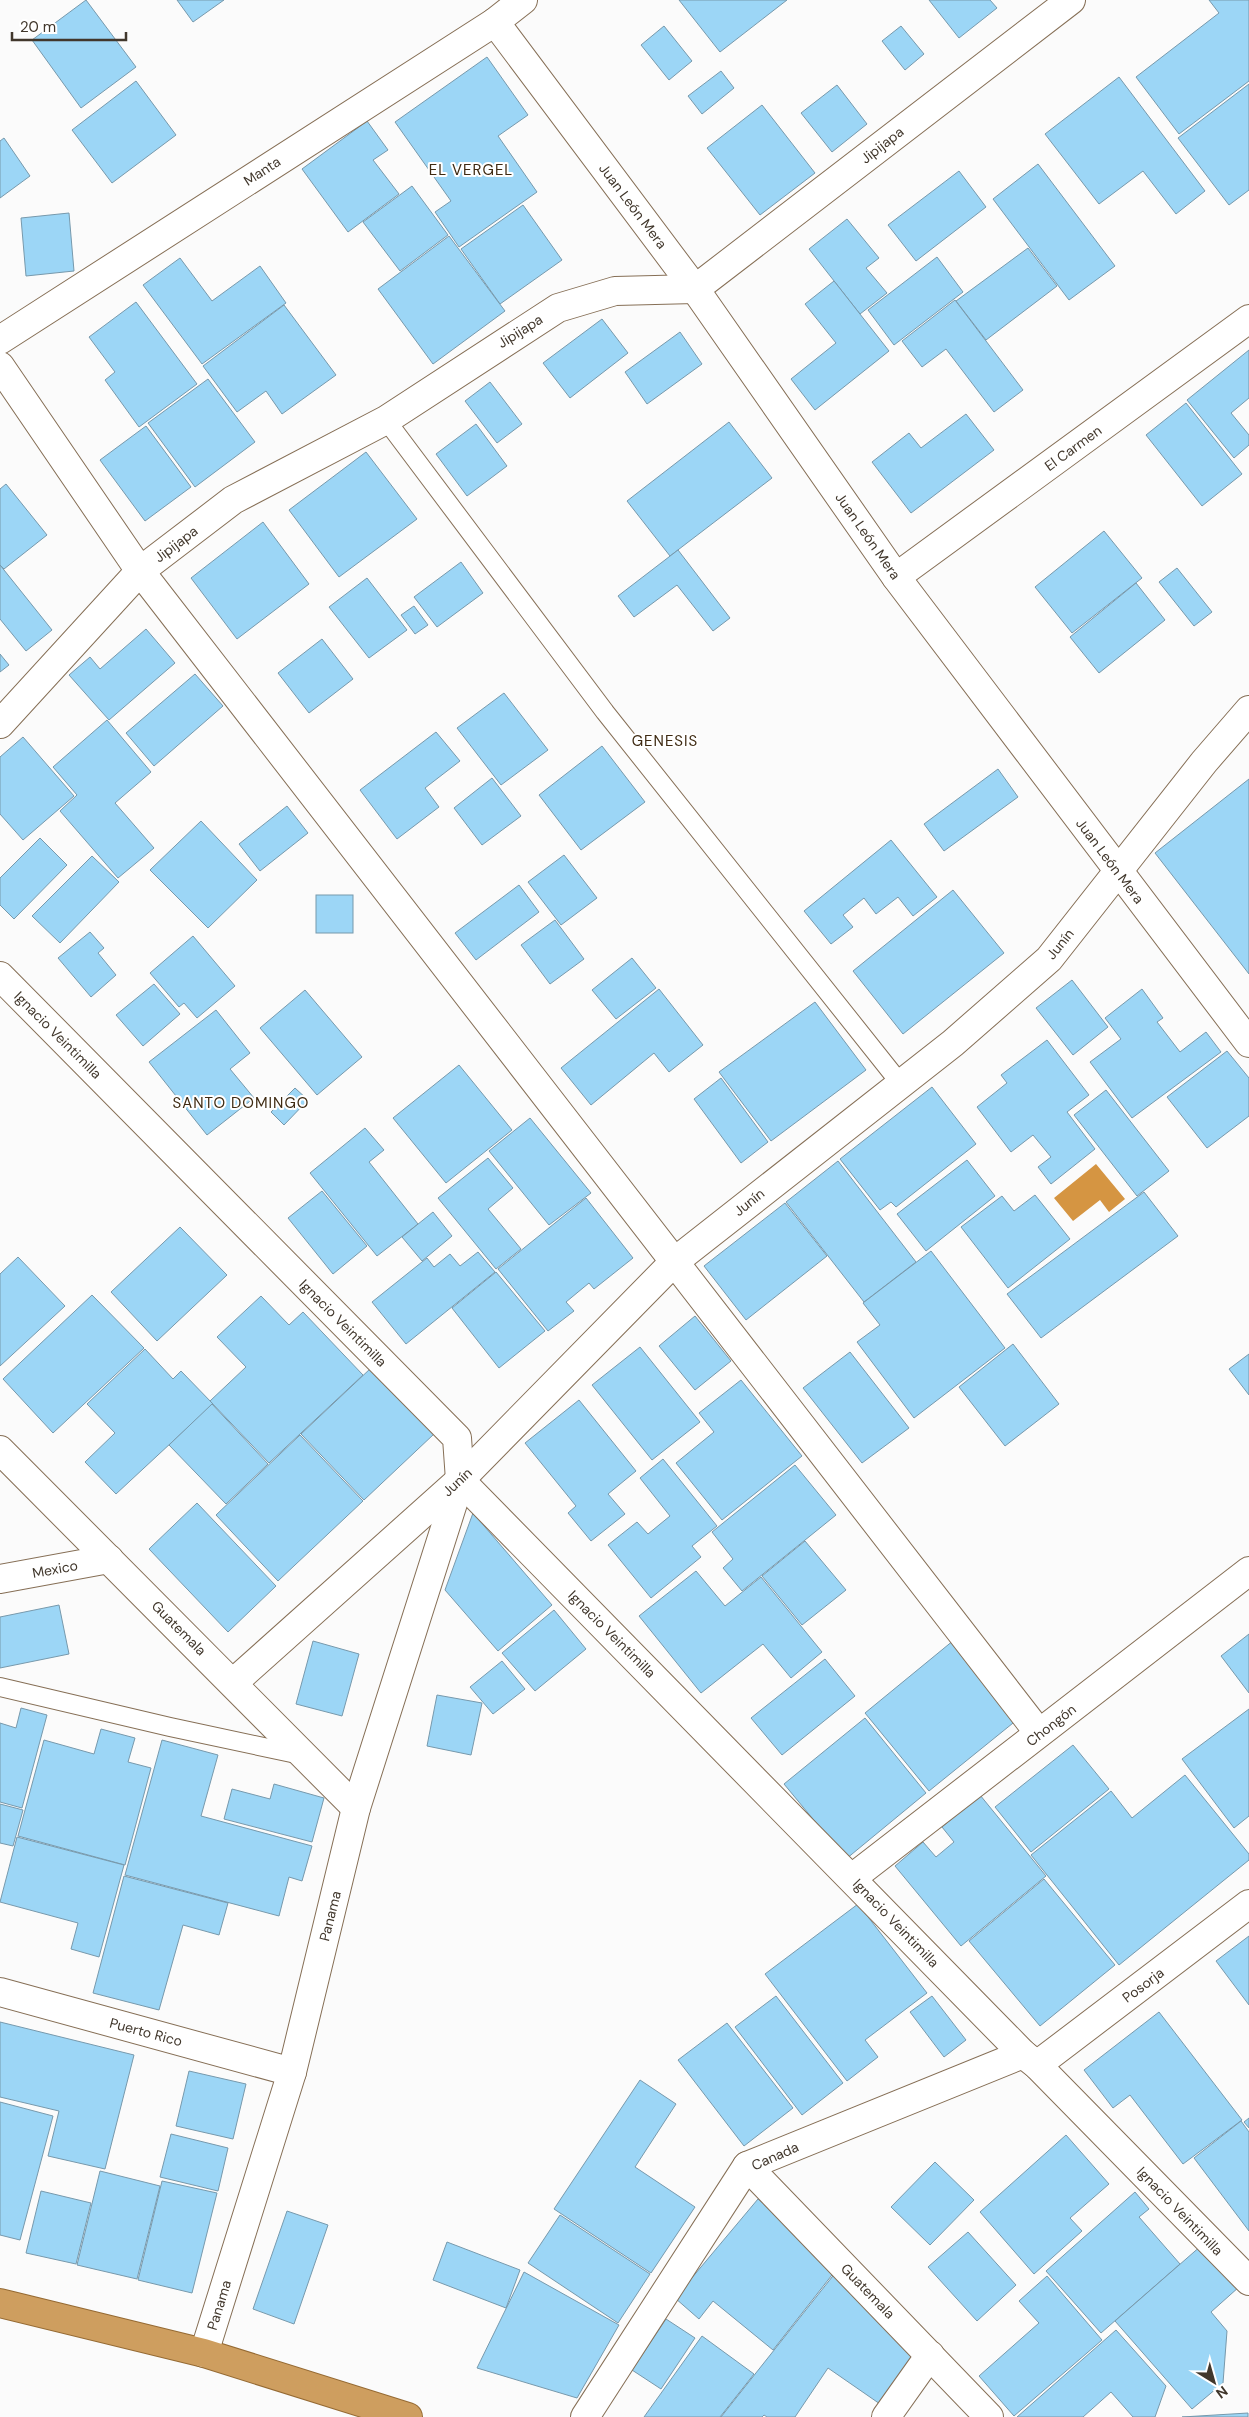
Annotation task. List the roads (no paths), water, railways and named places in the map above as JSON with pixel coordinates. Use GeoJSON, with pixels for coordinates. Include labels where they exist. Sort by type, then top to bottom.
{"type":"FeatureCollection","features":[{"type":"Feature","properties":{"kind":"highway"},"geometry":{"type":"LineString","coordinates":[[0,2303],[204,2353],[408,2417]]}},
{"type":"Feature","properties":{"kind":"street","name":"Manta"},"geometry":{"type":"LineString","coordinates":[[0,340],[495,22],[522,0]]}},
{"type":"Feature","properties":{"kind":"street","name":"Jipijapa"},"geometry":{"type":"LineString","coordinates":[[0,724],[140,571],[233,500],[386,420],[558,308],[616,292],[695,289],[1071,0]]}},
{"type":"Feature","properties":{"kind":"street","name":"Juan León Mera"},"geometry":{"type":"LineString","coordinates":[[495,22],[695,289],[896,577],[1249,1043]]}},
{"type":"Feature","properties":{"kind":"street","name":"El Carmen"},"geometry":{"type":"LineString","coordinates":[[896,577],[1249,318]]}},
{"type":"Feature","properties":{"kind":"street"},"geometry":{"type":"LineString","coordinates":[[0,366],[140,571],[1039,1733]]}},
{"type":"Feature","properties":{"kind":"street","name":"Junín"},"geometry":{"type":"LineString","coordinates":[[233,1683],[460,1480],[674,1262],[953,1043],[1049,959],[1204,762],[1249,710]]}},
{"type":"Feature","properties":{"kind":"street","name":"Ignacio Veintimilla"},"geometry":{"type":"LineString","coordinates":[[0,976],[457,1438],[460,1480],[1249,2281]]}},
{"type":"Feature","properties":{"kind":"street","name":"Guatemala"},"geometry":{"type":"LineString","coordinates":[[0,1450],[356,1808]]}},
{"type":"Feature","properties":{"kind":"street","name":"Panama"},"geometry":{"type":"LineString","coordinates":[[204,2353],[292,2072],[356,1808],[460,1480]]}},
{"type":"Feature","properties":{"kind":"street","name":"Mexico"},"geometry":{"type":"LineString","coordinates":[[0,1579],[109,1559]]}},
{"type":"Feature","properties":{"kind":"street","name":"Chongón"},"geometry":{"type":"LineString","coordinates":[[852,1878],[1249,1571]]}},
{"type":"Feature","properties":{"kind":"street","name":"Posorja"},"geometry":{"type":"LineString","coordinates":[[1030,2060],[1249,1904]]}},
{"type":"Feature","properties":{"kind":"street","name":"Puerto Rico"},"geometry":{"type":"LineString","coordinates":[[0,1992],[292,2072]]}},
{"type":"Feature","properties":{"kind":"street","name":"Canada"},"geometry":{"type":"LineString","coordinates":[[585,2417],[747,2166],[1030,2060]]}},
{"type":"Feature","properties":{"kind":"street","name":"Guatemala"},"geometry":{"type":"LineString","coordinates":[[747,2166],[989,2417]]}},
{"type":"Feature","properties":{"kind":"street"},"geometry":{"type":"LineString","coordinates":[[886,2417],[930,2356]]}},
{"type":"Feature","properties":{"kind":"lane"},"geometry":{"type":"LineString","coordinates":[[386,420],[605,712],[900,1083]]}},
{"type":"Feature","properties":{"kind":"lane"},"geometry":{"type":"LineString","coordinates":[[0,1687],[170,1727],[302,1755]]}},
{"type":"Feature","properties":{"kind":"district","name":"EL VERGEL"},"geometry":{"type":"Point","coordinates":[471,170]}},
{"type":"Feature","properties":{"kind":"district","name":"GENESIS"},"geometry":{"type":"Point","coordinates":[665,741]}},
{"type":"Feature","properties":{"kind":"district","name":"SANTO DOMINGO"},"geometry":{"type":"Point","coordinates":[241,1103]}}]}
